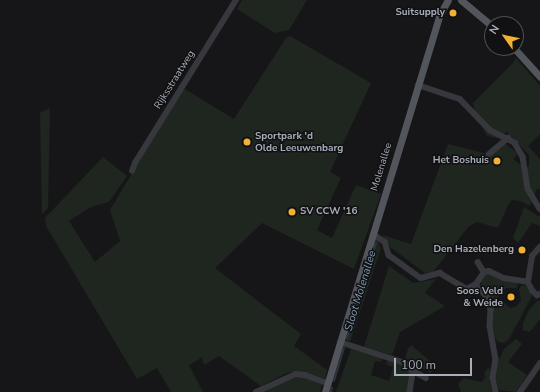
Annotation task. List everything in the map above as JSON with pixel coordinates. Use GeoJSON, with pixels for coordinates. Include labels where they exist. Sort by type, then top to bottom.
{"type":"FeatureCollection","features":[{"type":"Feature","properties":{"kind":"main road","name":"Molenallee"},"geometry":{"type":"LineString","coordinates":[[324,392],[439,16],[448,0]]}},
{"type":"Feature","properties":{"kind":"main road"},"geometry":{"type":"LineString","coordinates":[[461,0],[484,19]]}},
{"type":"Feature","properties":{"kind":"main road"},"geometry":{"type":"LineString","coordinates":[[521,56],[540,77]]}},
{"type":"Feature","properties":{"kind":"street","name":"Rijksstraatweg"},"geometry":{"type":"LineString","coordinates":[[132,171],[134,163],[236,0]]}},
{"type":"Feature","properties":{"kind":"street"},"geometry":{"type":"LineString","coordinates":[[418,85],[460,99],[486,127],[515,143],[522,153],[528,187],[532,197],[540,209]]}},
{"type":"Feature","properties":{"kind":"street"},"geometry":{"type":"LineString","coordinates":[[489,154],[508,138]]}},
{"type":"Feature","properties":{"kind":"street"},"geometry":{"type":"LineString","coordinates":[[373,234],[385,242],[389,255],[419,277],[424,278],[440,273],[467,289],[476,284],[484,272]]}},
{"type":"Feature","properties":{"kind":"street"},"geometry":{"type":"LineString","coordinates":[[540,247],[530,254],[528,282],[533,291],[538,295],[540,294]]}},
{"type":"Feature","properties":{"kind":"street"},"geometry":{"type":"LineString","coordinates":[[478,262],[484,272]]}},
{"type":"Feature","properties":{"kind":"street"},"geometry":{"type":"LineString","coordinates":[[515,279],[523,276],[529,268]]}},
{"type":"Feature","properties":{"kind":"street"},"geometry":{"type":"LineString","coordinates":[[484,272],[489,271],[504,278],[528,282]]}},
{"type":"Feature","properties":{"kind":"street"},"geometry":{"type":"LineString","coordinates":[[476,284],[487,297],[491,308],[490,326],[496,359],[493,378],[496,392]]}},
{"type":"Feature","properties":{"kind":"street"},"geometry":{"type":"LineString","coordinates":[[340,342],[406,362],[412,370],[426,378]]}},
{"type":"Feature","properties":{"kind":"street"},"geometry":{"type":"LineString","coordinates":[[520,392],[540,363]]}},
{"type":"Feature","properties":{"kind":"street"},"geometry":{"type":"LineString","coordinates":[[410,392],[412,370]]}},
{"type":"Feature","properties":{"kind":"street"},"geometry":{"type":"LineString","coordinates":[[256,392],[296,374],[305,375],[327,383]]}},
{"type":"Feature","properties":{"kind":"shaded area"},"geometry":{"type":"Polygon","coordinates":[[[242,0],[307,0],[289,30],[275,33],[237,9],[242,0]]]}},
{"type":"Feature","properties":{"kind":"shaded area"},"geometry":{"type":"Polygon","coordinates":[[[290,36],[371,83],[330,172],[341,178],[317,230],[332,238],[356,185],[381,194],[354,269],[262,223],[215,268],[301,334],[294,346],[327,370],[325,379],[299,371],[287,373],[261,386],[219,356],[204,365],[202,359],[203,357],[189,365],[203,392],[171,392],[157,368],[137,379],[46,226],[45,218],[103,157],[127,176],[109,202],[91,207],[69,221],[95,262],[120,241],[110,210],[183,88],[234,119],[286,38],[290,36]]]}},
{"type":"Feature","properties":{"kind":"shaded area"},"geometry":{"type":"Polygon","coordinates":[[[516,58],[540,86],[540,134],[528,146],[540,159],[540,189],[537,189],[530,206],[520,201],[512,200],[508,205],[498,228],[477,222],[469,226],[433,272],[425,273],[390,247],[382,235],[411,244],[448,144],[488,154],[491,148],[501,140],[518,154],[513,159],[525,168],[529,166],[529,155],[507,132],[497,138],[487,136],[476,116],[473,103],[513,63],[516,58]]]}},
{"type":"Feature","properties":{"kind":"shaded area"},"geometry":{"type":"Polygon","coordinates":[[[50,108],[48,208],[42,214],[40,113],[50,108]]]}},
{"type":"Feature","properties":{"kind":"shaded area"},"geometry":{"type":"Polygon","coordinates":[[[524,207],[540,217],[540,226],[532,223],[518,243],[513,238],[524,207]]]}},
{"type":"Feature","properties":{"kind":"shaded area"},"geometry":{"type":"Polygon","coordinates":[[[376,238],[381,248],[350,342],[344,339],[376,238]]]}},
{"type":"Feature","properties":{"kind":"shaded area"},"geometry":{"type":"Polygon","coordinates":[[[389,266],[413,283],[436,279],[425,293],[445,306],[400,332],[392,355],[364,347],[389,266]]]}},
{"type":"Feature","properties":{"kind":"shaded area"},"geometry":{"type":"Polygon","coordinates":[[[486,273],[516,282],[518,285],[516,288],[506,288],[498,297],[499,302],[502,301],[510,308],[517,306],[521,300],[519,289],[521,286],[524,285],[531,291],[532,296],[509,339],[504,343],[498,342],[495,338],[492,325],[493,316],[481,286],[481,278],[486,273]]]}},
{"type":"Feature","properties":{"kind":"shaded area"},"geometry":{"type":"Polygon","coordinates":[[[540,300],[540,319],[530,332],[523,330],[523,323],[529,310],[537,301],[540,300]]]}},
{"type":"Feature","properties":{"kind":"shaded area"},"geometry":{"type":"Polygon","coordinates":[[[516,339],[522,344],[508,362],[527,375],[516,392],[499,390],[495,376],[496,366],[504,349],[516,339]]]}},
{"type":"Feature","properties":{"kind":"shaded area"},"geometry":{"type":"Polygon","coordinates":[[[411,345],[436,366],[429,374],[428,370],[418,368],[404,360],[411,345]]]}},
{"type":"Feature","properties":{"kind":"shaded area"},"geometry":{"type":"Polygon","coordinates":[[[351,349],[382,358],[381,362],[375,361],[371,375],[389,381],[393,367],[386,364],[388,359],[407,366],[410,371],[407,392],[336,392],[351,349]]]}},
{"type":"Feature","properties":{"kind":"shaded area"},"geometry":{"type":"Polygon","coordinates":[[[488,367],[491,370],[489,380],[492,392],[461,392],[458,384],[464,378],[482,382],[486,376],[484,374],[488,367]]]}},
{"type":"Feature","properties":{"kind":"shaded area"},"geometry":{"type":"Polygon","coordinates":[[[300,376],[322,384],[320,392],[259,392],[300,376]]]}},
{"type":"Feature","properties":{"kind":"waterway","name":"Sloot Molenallee"},"geometry":{"type":"LineString","coordinates":[[347,339],[376,243]]}},
{"type":"Feature","properties":{"kind":"waterway","name":"Sloot Molenallee"},"geometry":{"type":"LineString","coordinates":[[334,381],[344,348]]}},
{"type":"Feature","properties":{"kind":"waterway","name":"Sloot Molenallee"},"geometry":{"type":"LineString","coordinates":[[331,392],[332,388]]}},
{"type":"Feature","properties":{"kind":"place","name":"Suitsupply"},"geometry":{"type":"Point","coordinates":[453,13]}},
{"type":"Feature","properties":{"kind":"place","name":"Sportpark 'd Olde Leeuwenbarg"},"geometry":{"type":"Point","coordinates":[247,142]}},
{"type":"Feature","properties":{"kind":"place","name":"Het Boshuis"},"geometry":{"type":"Point","coordinates":[497,161]}},
{"type":"Feature","properties":{"kind":"place","name":"SV CCW '16"},"geometry":{"type":"Point","coordinates":[292,212]}},
{"type":"Feature","properties":{"kind":"place","name":"Den Hazelenberg"},"geometry":{"type":"Point","coordinates":[522,250]}},
{"type":"Feature","properties":{"kind":"place","name":"Soos Veld & Weide"},"geometry":{"type":"Point","coordinates":[511,297]}}]}
